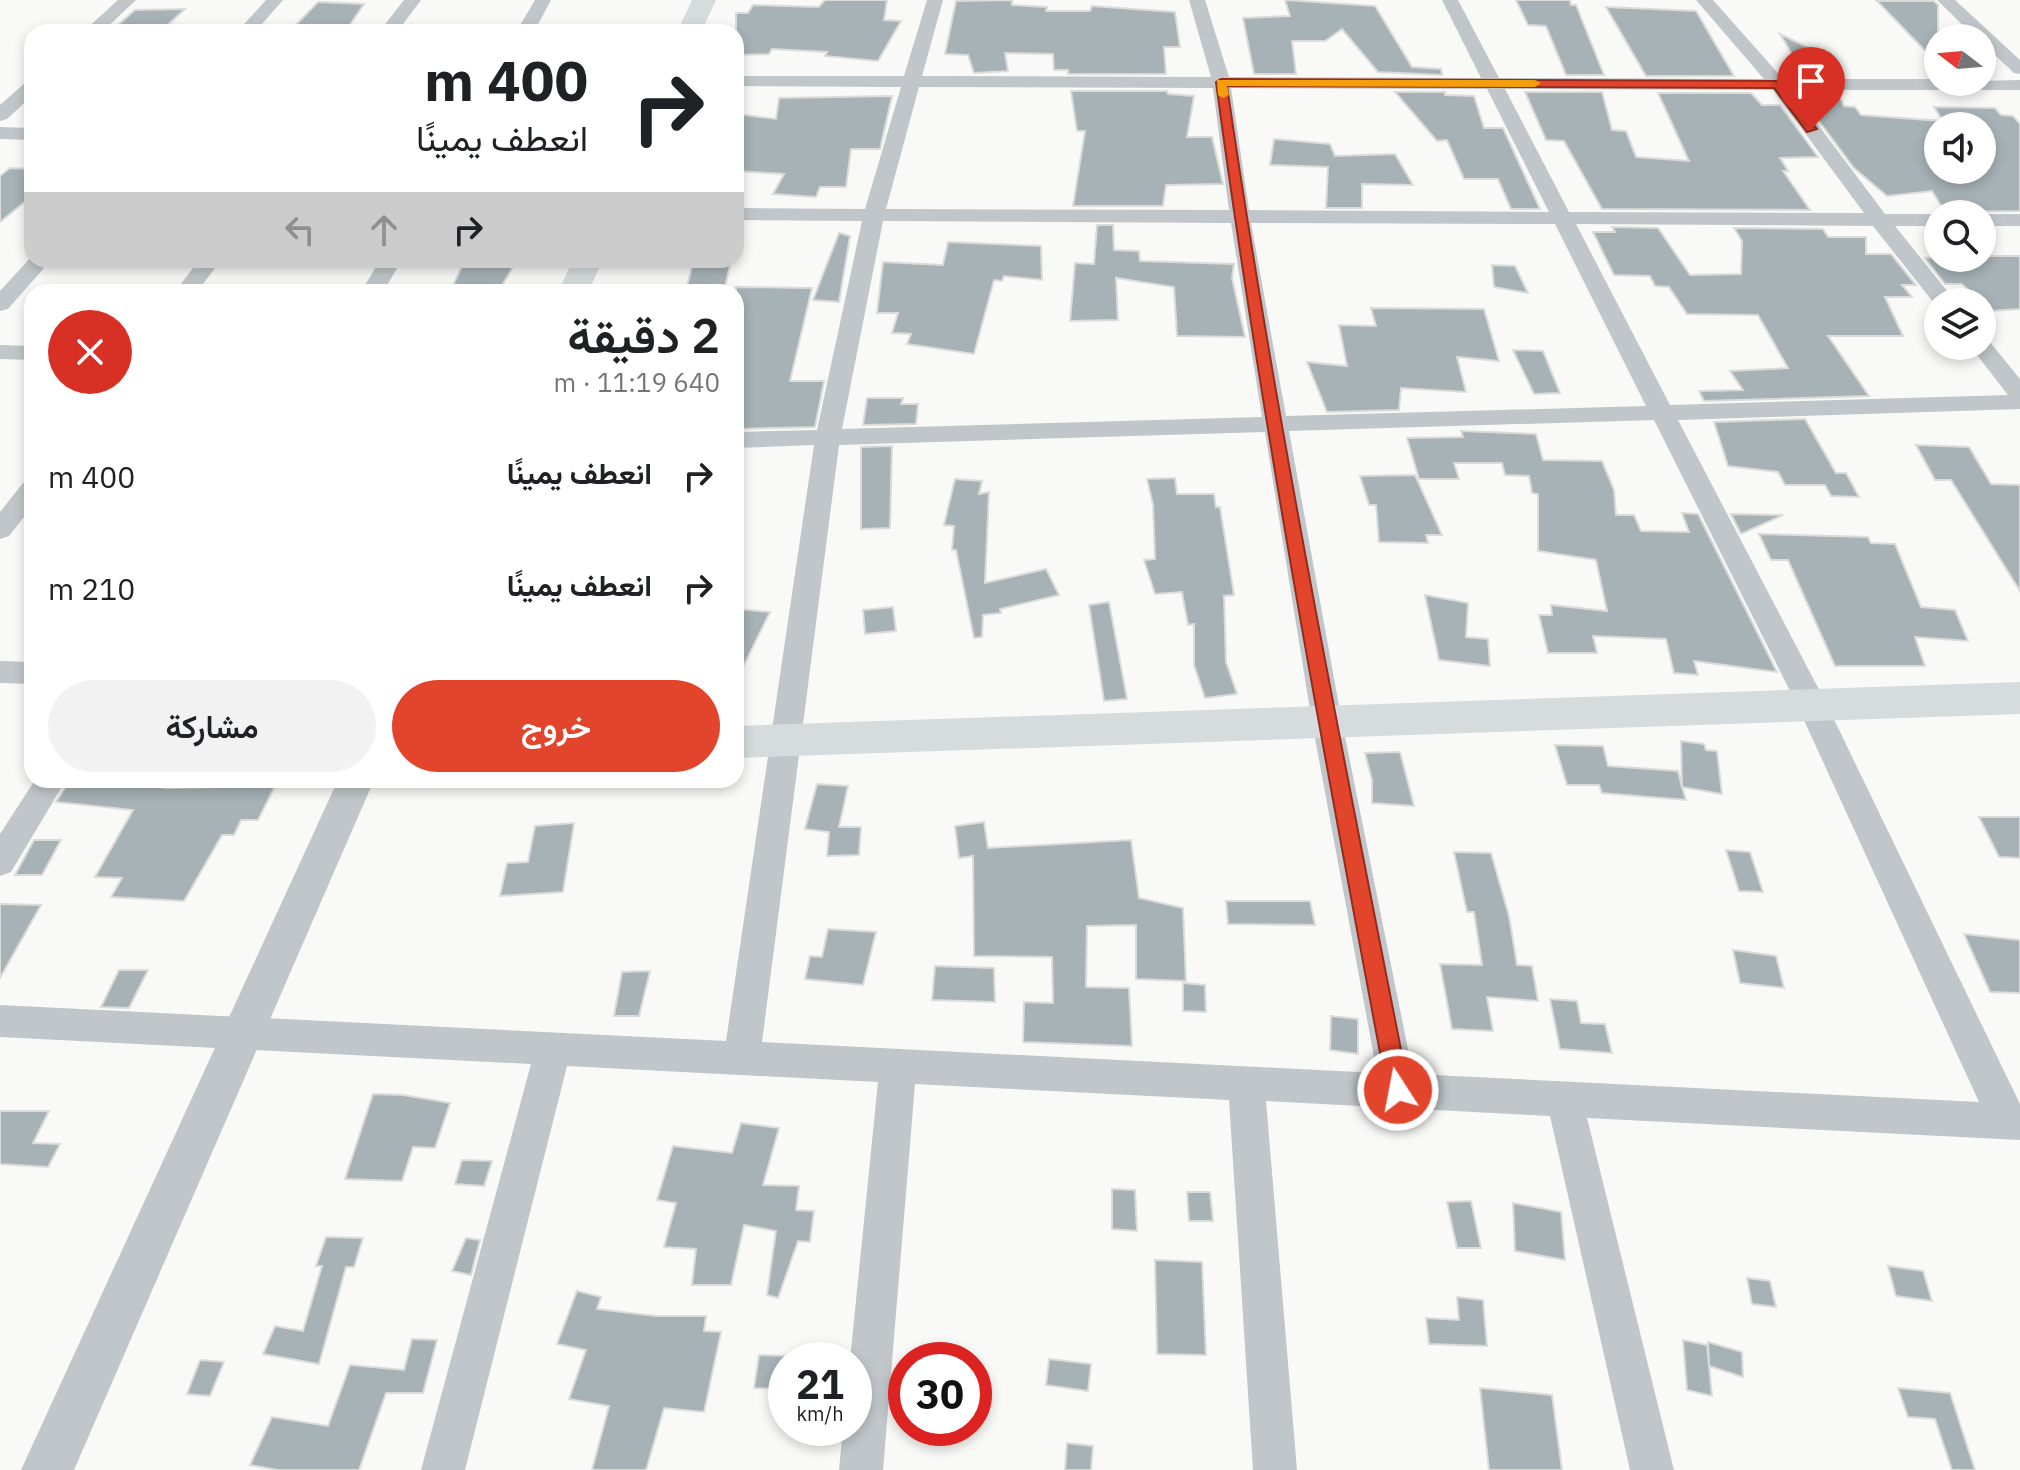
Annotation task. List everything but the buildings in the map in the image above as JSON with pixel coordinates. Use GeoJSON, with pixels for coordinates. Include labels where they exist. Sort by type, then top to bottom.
{"type":"FeatureCollection","features":[{"type":"Feature","properties":{"kind":"main road"},"geometry":{"type":"LineString","coordinates":[[693,24],[704,0]]}},
{"type":"Feature","properties":{"kind":"main road"},"geometry":{"type":"LineString","coordinates":[[744,742],[2020,698]]}},
{"type":"Feature","properties":{"kind":"street"},"geometry":{"type":"LineString","coordinates":[[101,24],[128,0]]}},
{"type":"Feature","properties":{"kind":"street"},"geometry":{"type":"LineString","coordinates":[[253,24],[275,0]]}},
{"type":"Feature","properties":{"kind":"street"},"geometry":{"type":"LineString","coordinates":[[394,24],[413,0]]}},
{"type":"Feature","properties":{"kind":"street"},"geometry":{"type":"LineString","coordinates":[[530,24],[543,0]]}},
{"type":"Feature","properties":{"kind":"street"},"geometry":{"type":"LineString","coordinates":[[742,1057],[828,437],[874,214],[935,0]]}},
{"type":"Feature","properties":{"kind":"street"},"geometry":{"type":"LineString","coordinates":[[1197,0],[1221,82],[1240,216],[1327,722],[1398,1090]]}},
{"type":"Feature","properties":{"kind":"street"},"geometry":{"type":"LineString","coordinates":[[0,1021],[2014,1122],[1812,705],[1450,0]]}},
{"type":"Feature","properties":{"kind":"street"},"geometry":{"type":"LineString","coordinates":[[1704,0],[1778,84],[1934,288]]}},
{"type":"Feature","properties":{"kind":"street"},"geometry":{"type":"LineString","coordinates":[[1945,0],[2020,69]]}},
{"type":"Feature","properties":{"kind":"street"},"geometry":{"type":"LineString","coordinates":[[744,81],[2020,85]]}},
{"type":"Feature","properties":{"kind":"street"},"geometry":{"type":"LineString","coordinates":[[0,115],[24,93]]}},
{"type":"Feature","properties":{"kind":"street"},"geometry":{"type":"LineString","coordinates":[[0,133],[24,134]]}},
{"type":"Feature","properties":{"kind":"street"},"geometry":{"type":"LineString","coordinates":[[744,214],[1924,220]]}},
{"type":"Feature","properties":{"kind":"street"},"geometry":{"type":"LineString","coordinates":[[1996,220],[2020,220]]}},
{"type":"Feature","properties":{"kind":"street"},"geometry":{"type":"LineString","coordinates":[[0,304],[33,268]]}},
{"type":"Feature","properties":{"kind":"street"},"geometry":{"type":"LineString","coordinates":[[0,352],[24,353]]}},
{"type":"Feature","properties":{"kind":"street"},"geometry":{"type":"LineString","coordinates":[[1992,360],[2020,394]]}},
{"type":"Feature","properties":{"kind":"street"},"geometry":{"type":"LineString","coordinates":[[744,440],[2020,402]]}},
{"type":"Feature","properties":{"kind":"street"},"geometry":{"type":"LineString","coordinates":[[0,530],[24,499]]}},
{"type":"Feature","properties":{"kind":"street"},"geometry":{"type":"LineString","coordinates":[[0,672],[24,673]]}},
{"type":"Feature","properties":{"kind":"street"},"geometry":{"type":"LineString","coordinates":[[0,862],[46,788]]}},
{"type":"Feature","properties":{"kind":"street"},"geometry":{"type":"LineString","coordinates":[[47,1470],[352,788]]}},
{"type":"Feature","properties":{"kind":"street"},"geometry":{"type":"LineString","coordinates":[[443,1470],[554,1047]]}},
{"type":"Feature","properties":{"kind":"street"},"geometry":{"type":"LineString","coordinates":[[861,1470],[898,1065]]}},
{"type":"Feature","properties":{"kind":"street"},"geometry":{"type":"LineString","coordinates":[[1246,1082],[1275,1470]]}},
{"type":"Feature","properties":{"kind":"street"},"geometry":{"type":"LineString","coordinates":[[1564,1099],[1652,1470]]}},
{"type":"Feature","properties":{"kind":"slow traffic"},"geometry":{"type":"LineString","coordinates":[[1223,95],[1221,82],[1535,83]]}},
{"type":"Feature","properties":{"kind":"route"},"geometry":{"type":"LineString","coordinates":[[1398,1090],[1327,722],[1240,216],[1221,82],[1778,84],[1811,129]]}}]}
